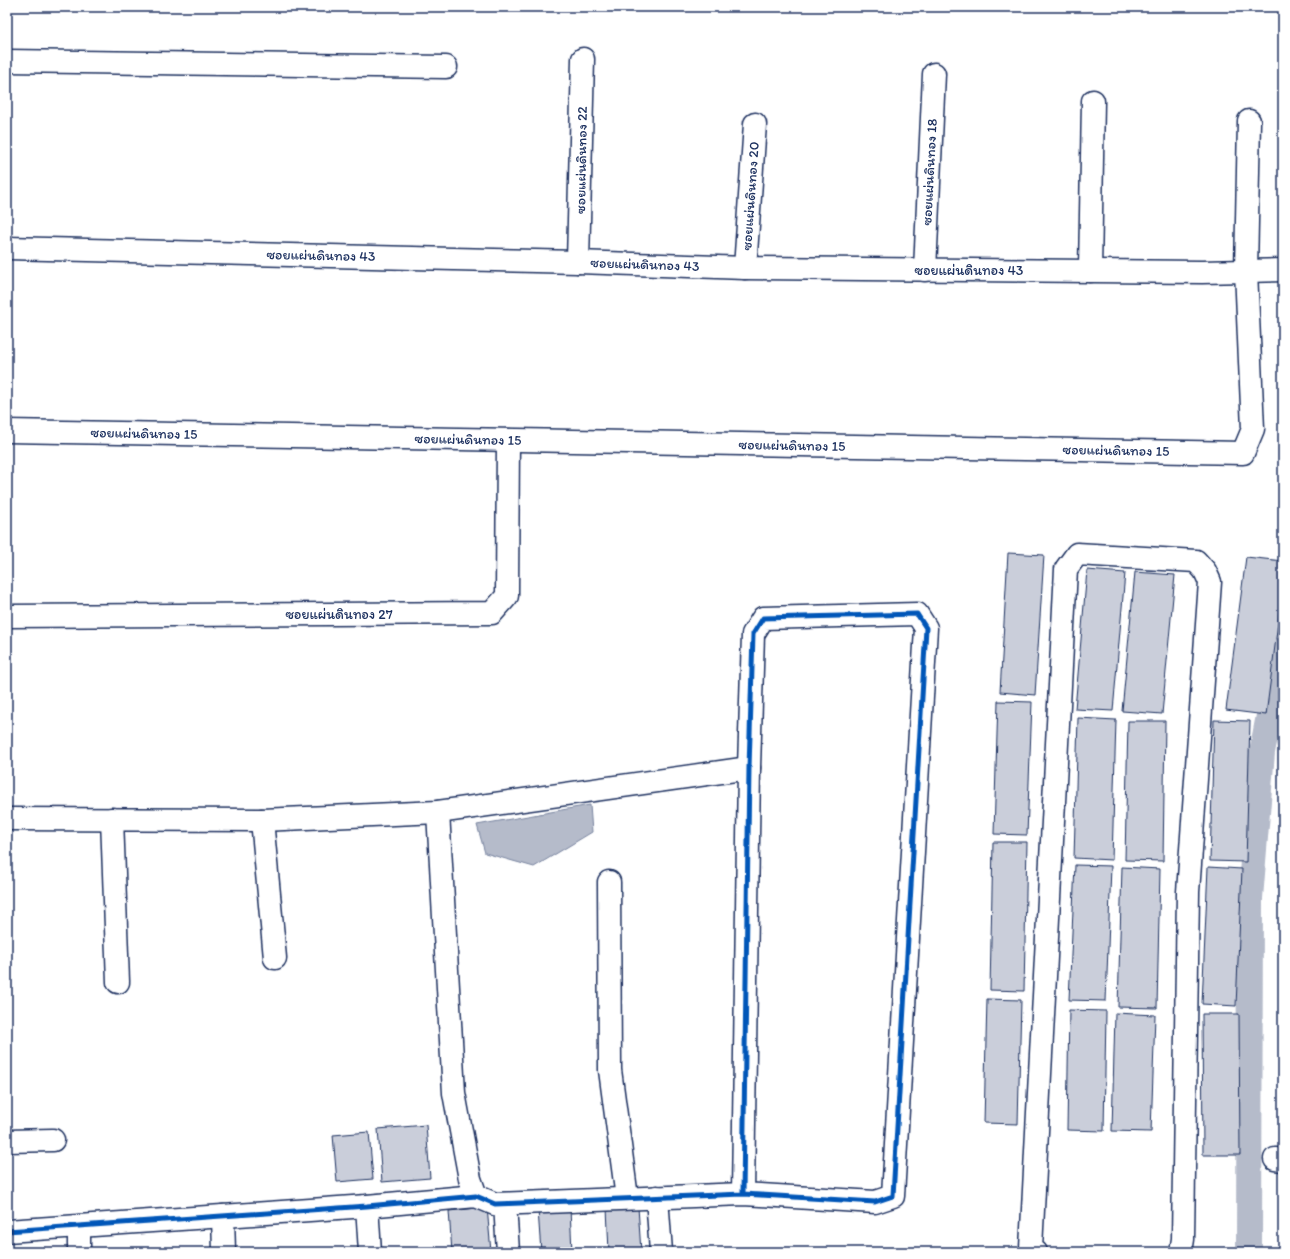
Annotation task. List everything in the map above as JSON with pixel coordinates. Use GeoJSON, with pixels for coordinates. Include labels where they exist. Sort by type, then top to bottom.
{"type":"FeatureCollection","features":[{"type":"Feature","properties":{"kind":"street","name":"ซอยแผ่นดินทอง 22"},"geometry":{"type":"LineString","coordinates":[[578,262],[583,59]]}},
{"type":"Feature","properties":{"kind":"street"},"geometry":{"type":"LineString","coordinates":[[7,61],[446,67]]}},
{"type":"Feature","properties":{"kind":"street","name":"ซอยแผ่นดินทอง 18"},"geometry":{"type":"LineString","coordinates":[[924,270],[934,74]]}},
{"type":"Feature","properties":{"kind":"street"},"geometry":{"type":"LineString","coordinates":[[1090,272],[1093,101]]}},
{"type":"Feature","properties":{"kind":"street","name":"ซอยแผ่นดินทอง 15"},"geometry":{"type":"LineString","coordinates":[[7,431],[1243,452],[1253,428],[1246,271],[1249,121]]}},
{"type":"Feature","properties":{"kind":"street","name":"ซอยแผ่นดินทอง 20"},"geometry":{"type":"LineString","coordinates":[[745,268],[755,124]]}},
{"type":"Feature","properties":{"kind":"street","name":"ซอยแผ่นดินทอง 43"},"geometry":{"type":"LineString","coordinates":[[7,248],[578,262],[745,268],[1090,272],[1283,270]]}},
{"type":"Feature","properties":{"kind":"street","name":"ซอยแผ่นดินทอง 27"},"geometry":{"type":"LineString","coordinates":[[7,616],[492,613],[506,596],[508,440]]}},
{"type":"Feature","properties":{"kind":"street"},"geometry":{"type":"LineString","coordinates":[[1036,1252],[1032,1248],[1066,569],[1077,554],[1196,561],[1205,571],[1210,582],[1188,892],[1182,1239],[1180,1252]]}},
{"type":"Feature","properties":{"kind":"street"},"geometry":{"type":"LineString","coordinates":[[7,1231],[367,1206],[476,1196],[496,1204],[505,1204],[743,1194],[875,1202],[893,1196],[926,628],[917,614],[763,618],[754,634],[749,768],[743,1194]]}},
{"type":"Feature","properties":{"kind":"street"},"geometry":{"type":"LineString","coordinates":[[7,819],[262,820],[438,812],[749,768]]}},
{"type":"Feature","properties":{"kind":"street"},"geometry":{"type":"LineString","coordinates":[[438,812],[454,1093],[470,1179],[476,1196]]}},
{"type":"Feature","properties":{"kind":"street"},"geometry":{"type":"LineString","coordinates":[[112,819],[118,982]]}},
{"type":"Feature","properties":{"kind":"street"},"geometry":{"type":"LineString","coordinates":[[262,820],[275,958]]}},
{"type":"Feature","properties":{"kind":"street"},"geometry":{"type":"LineString","coordinates":[[609,882],[610,1070],[627,1198]]}},
{"type":"Feature","properties":{"kind":"street"},"geometry":{"type":"LineString","coordinates":[[7,1141],[53,1140]]}},
{"type":"Feature","properties":{"kind":"street"},"geometry":{"type":"LineString","coordinates":[[657,1197],[661,1252]]}},
{"type":"Feature","properties":{"kind":"street"},"geometry":{"type":"LineString","coordinates":[[505,1204],[508,1252]]}},
{"type":"Feature","properties":{"kind":"street"},"geometry":{"type":"LineString","coordinates":[[367,1206],[370,1252]]}},
{"type":"Feature","properties":{"kind":"street"},"geometry":{"type":"LineString","coordinates":[[223,1216],[224,1252]]}},
{"type":"Feature","properties":{"kind":"street"},"geometry":{"type":"LineString","coordinates":[[79,1226],[80,1252]]}},
{"type":"Feature","properties":{"kind":"water"},"geometry":{"type":"Polygon","coordinates":[[[590,805],[592,832],[534,867],[485,853],[477,825],[590,805]]]}},
{"type":"Feature","properties":{"kind":"building"},"geometry":{"type":"Polygon","coordinates":[[[1008,553],[1044,555],[1035,695],[1000,692],[1008,553]]]}},
{"type":"Feature","properties":{"kind":"building"},"geometry":{"type":"Polygon","coordinates":[[[1246,557],[1283,561],[1283,584],[1266,715],[1226,710],[1246,557]]]}},
{"type":"Feature","properties":{"kind":"building"},"geometry":{"type":"Polygon","coordinates":[[[1087,570],[1125,573],[1113,711],[1075,709],[1087,570]]]}},
{"type":"Feature","properties":{"kind":"building"},"geometry":{"type":"Polygon","coordinates":[[[1135,572],[1175,575],[1162,714],[1122,711],[1135,572]]]}},
{"type":"Feature","properties":{"kind":"building"},"geometry":{"type":"Polygon","coordinates":[[[998,701],[1032,702],[1027,835],[994,834],[998,701]]]}},
{"type":"Feature","properties":{"kind":"building"},"geometry":{"type":"Polygon","coordinates":[[[1078,718],[1116,720],[1112,860],[1074,858],[1078,718]]]}},
{"type":"Feature","properties":{"kind":"building"},"geometry":{"type":"Polygon","coordinates":[[[1214,720],[1250,721],[1246,862],[1210,861],[1214,720]]]}},
{"type":"Feature","properties":{"kind":"building"},"geometry":{"type":"Polygon","coordinates":[[[1128,721],[1165,721],[1163,861],[1125,860],[1128,721]]]}},
{"type":"Feature","properties":{"kind":"building"},"geometry":{"type":"Polygon","coordinates":[[[993,842],[1027,842],[1024,991],[990,990],[993,842]]]}},
{"type":"Feature","properties":{"kind":"building"},"geometry":{"type":"Polygon","coordinates":[[[1075,865],[1111,866],[1106,1001],[1069,1000],[1075,865]]]}},
{"type":"Feature","properties":{"kind":"building"},"geometry":{"type":"Polygon","coordinates":[[[1122,867],[1160,869],[1157,1008],[1118,1007],[1122,867]]]}},
{"type":"Feature","properties":{"kind":"building"},"geometry":{"type":"Polygon","coordinates":[[[1208,867],[1242,869],[1236,1006],[1202,1004],[1208,867]]]}},
{"type":"Feature","properties":{"kind":"building"},"geometry":{"type":"Polygon","coordinates":[[[987,999],[1021,1000],[1018,1124],[984,1123],[987,999]]]}},
{"type":"Feature","properties":{"kind":"building"},"geometry":{"type":"Polygon","coordinates":[[[1069,1010],[1106,1011],[1104,1131],[1067,1130],[1069,1010]]]}},
{"type":"Feature","properties":{"kind":"building"},"geometry":{"type":"Polygon","coordinates":[[[1115,1013],[1155,1015],[1151,1132],[1112,1131],[1115,1013]]]}},
{"type":"Feature","properties":{"kind":"building"},"geometry":{"type":"Polygon","coordinates":[[[1202,1014],[1239,1014],[1240,1155],[1203,1155],[1202,1014]]]}},
{"type":"Feature","properties":{"kind":"building"},"geometry":{"type":"Polygon","coordinates":[[[426,1125],[430,1178],[382,1182],[378,1129],[426,1125]]]}},
{"type":"Feature","properties":{"kind":"building"},"geometry":{"type":"Polygon","coordinates":[[[369,1132],[373,1179],[337,1182],[333,1135],[369,1132]]]}},
{"type":"Feature","properties":{"kind":"building"},"geometry":{"type":"Polygon","coordinates":[[[487,1207],[491,1252],[452,1252],[449,1211],[487,1207]]]}},
{"type":"Feature","properties":{"kind":"building"},"geometry":{"type":"Polygon","coordinates":[[[638,1207],[641,1252],[609,1252],[607,1208],[638,1207]]]}},
{"type":"Feature","properties":{"kind":"building"},"geometry":{"type":"Polygon","coordinates":[[[570,1208],[572,1252],[541,1252],[538,1210],[570,1208]]]}},
{"type":"Feature","properties":{"kind":"waterway"},"geometry":{"type":"LineString","coordinates":[[1249,1252],[1250,898],[1262,752],[1283,643]]}},
{"type":"Feature","properties":{"kind":"cycle path"},"geometry":{"type":"LineString","coordinates":[[7,1231],[367,1206],[476,1196],[495,1204],[743,1194],[875,1202],[893,1196],[926,628],[917,614],[763,618],[753,634],[749,768],[743,1194]]}}]}
